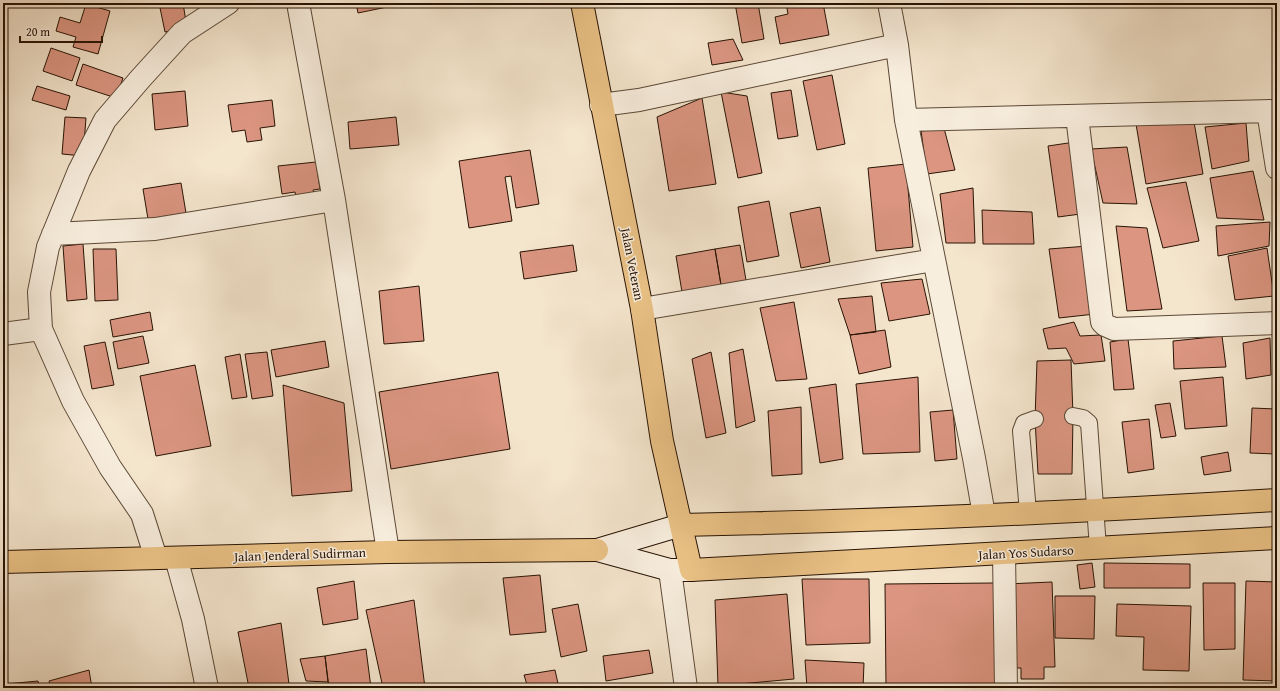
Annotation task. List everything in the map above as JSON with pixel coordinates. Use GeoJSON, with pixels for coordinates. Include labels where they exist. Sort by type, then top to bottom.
{"type":"FeatureCollection","features":[{"type":"Feature","properties":{"kind":"main road","name":"Jalan Veteran"},"geometry":{"type":"LineString","coordinates":[[582,3],[642,310],[662,442],[691,570]]}},
{"type":"Feature","properties":{"kind":"main road"},"geometry":{"type":"LineString","coordinates":[[681,525],[795,523],[1028,512],[1095,511],[1277,500]]}},
{"type":"Feature","properties":{"kind":"main road","name":"Jalan Yos Sudarso"},"geometry":{"type":"LineString","coordinates":[[691,570],[1277,538]]}},
{"type":"Feature","properties":{"kind":"main road","name":"Jalan Jenderal Sudirman"},"geometry":{"type":"LineString","coordinates":[[3,562],[388,552],[597,550]]}},
{"type":"Feature","properties":{"kind":"street"},"geometry":{"type":"LineString","coordinates":[[207,688],[193,619],[166,558],[142,514],[110,467],[73,401],[41,329],[39,292],[48,247],[79,171],[105,120],[182,33],[228,3]]}},
{"type":"Feature","properties":{"kind":"street"},"geometry":{"type":"LineString","coordinates":[[298,3],[334,200],[388,552]]}},
{"type":"Feature","properties":{"kind":"street"},"geometry":{"type":"LineString","coordinates":[[889,3],[898,45],[906,120],[974,458],[984,515]]}},
{"type":"Feature","properties":{"kind":"street"},"geometry":{"type":"LineString","coordinates":[[601,105],[639,100],[898,45]]}},
{"type":"Feature","properties":{"kind":"street"},"geometry":{"type":"LineString","coordinates":[[906,120],[1273,111],[1277,168]]}},
{"type":"Feature","properties":{"kind":"street"},"geometry":{"type":"LineString","coordinates":[[1077,116],[1102,322],[1105,326],[1114,329],[1277,323]]}},
{"type":"Feature","properties":{"kind":"street"},"geometry":{"type":"LineString","coordinates":[[53,234],[155,229],[334,200]]}},
{"type":"Feature","properties":{"kind":"street"},"geometry":{"type":"LineString","coordinates":[[642,310],[934,260]]}},
{"type":"Feature","properties":{"kind":"street"},"geometry":{"type":"LineString","coordinates":[[3,334],[41,329]]}},
{"type":"Feature","properties":{"kind":"street"},"geometry":{"type":"LineString","coordinates":[[597,550],[681,525]]}},
{"type":"Feature","properties":{"kind":"street"},"geometry":{"type":"LineString","coordinates":[[597,550],[670,570],[691,570]]}},
{"type":"Feature","properties":{"kind":"street"},"geometry":{"type":"LineString","coordinates":[[1004,553],[1006,688]]}},
{"type":"Feature","properties":{"kind":"street"},"geometry":{"type":"LineString","coordinates":[[670,570],[686,688]]}},
{"type":"Feature","properties":{"kind":"lane"},"geometry":{"type":"LineString","coordinates":[[1073,416],[1083,418],[1089,423],[1098,548]]}},
{"type":"Feature","properties":{"kind":"lane"},"geometry":{"type":"LineString","coordinates":[[1028,512],[1021,431],[1024,423],[1035,419]]}},
{"type":"Feature","properties":{"kind":"building"},"geometry":{"type":"Polygon","coordinates":[[[159,3],[183,3],[187,28],[165,32],[159,3]]]}},
{"type":"Feature","properties":{"kind":"building"},"geometry":{"type":"Polygon","coordinates":[[[356,3],[386,3],[387,7],[358,13],[356,3]]]}},
{"type":"Feature","properties":{"kind":"building"},"geometry":{"type":"Polygon","coordinates":[[[422,3],[449,3],[449,4],[423,7],[422,3]]]}},
{"type":"Feature","properties":{"kind":"building"},"geometry":{"type":"Polygon","coordinates":[[[735,3],[758,3],[764,39],[742,43],[735,3]]]}},
{"type":"Feature","properties":{"kind":"building"},"geometry":{"type":"Polygon","coordinates":[[[786,3],[823,3],[829,35],[780,44],[775,17],[788,14],[786,3]]]}},
{"type":"Feature","properties":{"kind":"building"},"geometry":{"type":"Polygon","coordinates":[[[86,4],[110,11],[98,54],[73,47],[76,37],[56,31],[60,17],[80,23],[86,4]]]}},
{"type":"Feature","properties":{"kind":"building"},"geometry":{"type":"Polygon","coordinates":[[[733,39],[743,60],[712,65],[708,43],[733,39]]]}},
{"type":"Feature","properties":{"kind":"building"},"geometry":{"type":"Polygon","coordinates":[[[51,48],[80,58],[72,81],[43,71],[51,48]]]}},
{"type":"Feature","properties":{"kind":"building"},"geometry":{"type":"Polygon","coordinates":[[[83,64],[123,78],[116,98],[76,85],[83,64]]]}},
{"type":"Feature","properties":{"kind":"building"},"geometry":{"type":"Polygon","coordinates":[[[832,75],[845,144],[817,150],[803,81],[832,75]]]}},
{"type":"Feature","properties":{"kind":"building"},"geometry":{"type":"Polygon","coordinates":[[[37,86],[70,96],[66,110],[32,100],[37,86]]]}},
{"type":"Feature","properties":{"kind":"building"},"geometry":{"type":"Polygon","coordinates":[[[791,90],[798,136],[778,139],[771,93],[791,90]]]}},
{"type":"Feature","properties":{"kind":"building"},"geometry":{"type":"Polygon","coordinates":[[[185,91],[188,126],[155,130],[152,94],[185,91]]]}},
{"type":"Feature","properties":{"kind":"building"},"geometry":{"type":"Polygon","coordinates":[[[721,92],[747,96],[762,173],[738,178],[721,92]]]}},
{"type":"Feature","properties":{"kind":"building"},"geometry":{"type":"Polygon","coordinates":[[[702,98],[716,184],[669,191],[657,117],[702,98]]]}},
{"type":"Feature","properties":{"kind":"building"},"geometry":{"type":"Polygon","coordinates":[[[272,100],[275,126],[260,128],[262,140],[247,142],[245,130],[232,132],[228,105],[272,100]]]}},
{"type":"Feature","properties":{"kind":"building"},"geometry":{"type":"Polygon","coordinates":[[[65,117],[86,118],[83,156],[62,154],[65,117]]]}},
{"type":"Feature","properties":{"kind":"building"},"geometry":{"type":"Polygon","coordinates":[[[396,117],[399,145],[350,149],[348,122],[396,117]]]}},
{"type":"Feature","properties":{"kind":"building"},"geometry":{"type":"Polygon","coordinates":[[[1194,122],[1203,174],[1146,184],[1136,124],[1194,122]]]}},
{"type":"Feature","properties":{"kind":"building"},"geometry":{"type":"Polygon","coordinates":[[[1246,123],[1249,161],[1212,169],[1205,127],[1246,123]]]}},
{"type":"Feature","properties":{"kind":"building"},"geometry":{"type":"Polygon","coordinates":[[[944,128],[955,170],[927,174],[921,131],[944,128]]]}},
{"type":"Feature","properties":{"kind":"building"},"geometry":{"type":"Polygon","coordinates":[[[1075,142],[1088,213],[1058,217],[1048,146],[1075,142]]]}},
{"type":"Feature","properties":{"kind":"building"},"geometry":{"type":"Polygon","coordinates":[[[1127,147],[1137,204],[1103,203],[1091,149],[1127,147]]]}},
{"type":"Feature","properties":{"kind":"building"},"geometry":{"type":"Polygon","coordinates":[[[530,150],[539,204],[516,208],[511,176],[505,177],[512,221],[469,228],[459,161],[530,150]]]}},
{"type":"Feature","properties":{"kind":"building"},"geometry":{"type":"Polygon","coordinates":[[[316,162],[320,189],[313,190],[315,199],[297,202],[295,192],[282,194],[278,166],[316,162]]]}},
{"type":"Feature","properties":{"kind":"building"},"geometry":{"type":"Polygon","coordinates":[[[906,164],[913,247],[876,251],[868,168],[906,164]]]}},
{"type":"Feature","properties":{"kind":"building"},"geometry":{"type":"Polygon","coordinates":[[[1253,171],[1264,220],[1217,218],[1210,178],[1253,171]]]}},
{"type":"Feature","properties":{"kind":"building"},"geometry":{"type":"Polygon","coordinates":[[[1186,182],[1199,241],[1163,248],[1147,188],[1186,182]]]}},
{"type":"Feature","properties":{"kind":"building"},"geometry":{"type":"Polygon","coordinates":[[[181,183],[186,213],[148,219],[143,189],[181,183]]]}},
{"type":"Feature","properties":{"kind":"building"},"geometry":{"type":"Polygon","coordinates":[[[973,188],[975,243],[946,243],[940,194],[973,188]]]}},
{"type":"Feature","properties":{"kind":"building"},"geometry":{"type":"Polygon","coordinates":[[[769,201],[779,256],[747,262],[738,207],[769,201]]]}},
{"type":"Feature","properties":{"kind":"building"},"geometry":{"type":"Polygon","coordinates":[[[820,207],[830,262],[801,268],[790,213],[820,207]]]}},
{"type":"Feature","properties":{"kind":"building"},"geometry":{"type":"Polygon","coordinates":[[[982,210],[1032,212],[1034,244],[983,244],[982,210]]]}},
{"type":"Feature","properties":{"kind":"building"},"geometry":{"type":"Polygon","coordinates":[[[1270,222],[1269,246],[1218,256],[1216,226],[1270,222]]]}},
{"type":"Feature","properties":{"kind":"building"},"geometry":{"type":"Polygon","coordinates":[[[1116,226],[1147,228],[1162,309],[1127,311],[1116,226]]]}},
{"type":"Feature","properties":{"kind":"building"},"geometry":{"type":"Polygon","coordinates":[[[83,244],[87,299],[67,301],[63,246],[83,244]]]}},
{"type":"Feature","properties":{"kind":"building"},"geometry":{"type":"Polygon","coordinates":[[[573,245],[577,271],[524,279],[520,252],[573,245]]]}},
{"type":"Feature","properties":{"kind":"building"},"geometry":{"type":"Polygon","coordinates":[[[740,245],[747,286],[722,291],[715,249],[740,245]]]}},
{"type":"Feature","properties":{"kind":"building"},"geometry":{"type":"Polygon","coordinates":[[[1088,246],[1095,314],[1059,318],[1049,249],[1088,246]]]}},
{"type":"Feature","properties":{"kind":"building"},"geometry":{"type":"Polygon","coordinates":[[[1267,248],[1274,296],[1235,300],[1228,256],[1267,248]]]}},
{"type":"Feature","properties":{"kind":"building"},"geometry":{"type":"Polygon","coordinates":[[[93,249],[116,249],[118,300],[95,301],[93,249]]]}},
{"type":"Feature","properties":{"kind":"building"},"geometry":{"type":"Polygon","coordinates":[[[715,249],[722,291],[683,298],[676,256],[715,249]]]}},
{"type":"Feature","properties":{"kind":"building"},"geometry":{"type":"Polygon","coordinates":[[[922,279],[930,314],[889,321],[881,283],[922,279]]]}},
{"type":"Feature","properties":{"kind":"building"},"geometry":{"type":"Polygon","coordinates":[[[419,286],[424,341],[384,344],[379,291],[419,286]]]}},
{"type":"Feature","properties":{"kind":"building"},"geometry":{"type":"Polygon","coordinates":[[[872,296],[876,332],[850,335],[838,299],[872,296]]]}},
{"type":"Feature","properties":{"kind":"building"},"geometry":{"type":"Polygon","coordinates":[[[794,302],[807,379],[776,381],[760,308],[794,302]]]}},
{"type":"Feature","properties":{"kind":"building"},"geometry":{"type":"Polygon","coordinates":[[[150,312],[153,330],[113,337],[110,320],[150,312]]]}},
{"type":"Feature","properties":{"kind":"building"},"geometry":{"type":"Polygon","coordinates":[[[1074,322],[1080,336],[1101,335],[1105,361],[1074,364],[1066,348],[1048,349],[1043,329],[1074,322]]]}},
{"type":"Feature","properties":{"kind":"building"},"geometry":{"type":"Polygon","coordinates":[[[885,330],[891,367],[859,374],[850,335],[885,330]]]}},
{"type":"Feature","properties":{"kind":"building"},"geometry":{"type":"Polygon","coordinates":[[[143,336],[149,363],[118,369],[113,342],[143,336]]]}},
{"type":"Feature","properties":{"kind":"building"},"geometry":{"type":"Polygon","coordinates":[[[1222,336],[1226,367],[1174,369],[1173,341],[1222,336]]]}},
{"type":"Feature","properties":{"kind":"building"},"geometry":{"type":"Polygon","coordinates":[[[1270,338],[1271,375],[1246,379],[1243,343],[1270,338]]]}},
{"type":"Feature","properties":{"kind":"building"},"geometry":{"type":"Polygon","coordinates":[[[1128,339],[1134,389],[1114,390],[1110,342],[1128,339]]]}},
{"type":"Feature","properties":{"kind":"building"},"geometry":{"type":"Polygon","coordinates":[[[325,341],[329,367],[276,377],[271,350],[325,341]]]}},
{"type":"Feature","properties":{"kind":"building"},"geometry":{"type":"Polygon","coordinates":[[[105,342],[114,385],[92,389],[84,346],[105,342]]]}},
{"type":"Feature","properties":{"kind":"building"},"geometry":{"type":"Polygon","coordinates":[[[743,349],[755,421],[736,428],[729,353],[743,349]]]}},
{"type":"Feature","properties":{"kind":"building"},"geometry":{"type":"Polygon","coordinates":[[[267,352],[273,396],[252,399],[245,354],[267,352]]]}},
{"type":"Feature","properties":{"kind":"building"},"geometry":{"type":"Polygon","coordinates":[[[711,352],[726,433],[706,438],[692,359],[711,352]]]}},
{"type":"Feature","properties":{"kind":"building"},"geometry":{"type":"Polygon","coordinates":[[[240,354],[247,397],[232,399],[225,357],[240,354]]]}},
{"type":"Feature","properties":{"kind":"building"},"geometry":{"type":"Polygon","coordinates":[[[1071,360],[1073,416],[1072,474],[1038,474],[1035,419],[1037,361],[1071,360]]]}},
{"type":"Feature","properties":{"kind":"building"},"geometry":{"type":"Polygon","coordinates":[[[195,365],[211,446],[156,456],[140,376],[195,365]]]}},
{"type":"Feature","properties":{"kind":"building"},"geometry":{"type":"Polygon","coordinates":[[[498,372],[510,449],[391,469],[379,392],[498,372]]]}},
{"type":"Feature","properties":{"kind":"building"},"geometry":{"type":"Polygon","coordinates":[[[918,377],[920,452],[863,454],[856,384],[918,377]]]}},
{"type":"Feature","properties":{"kind":"building"},"geometry":{"type":"Polygon","coordinates":[[[1223,377],[1227,426],[1185,429],[1180,381],[1223,377]]]}},
{"type":"Feature","properties":{"kind":"building"},"geometry":{"type":"Polygon","coordinates":[[[836,384],[843,459],[820,463],[809,388],[836,384]]]}},
{"type":"Feature","properties":{"kind":"building"},"geometry":{"type":"Polygon","coordinates":[[[283,385],[344,403],[352,491],[292,496],[283,385]]]}},
{"type":"Feature","properties":{"kind":"building"},"geometry":{"type":"Polygon","coordinates":[[[1170,403],[1176,436],[1161,438],[1155,405],[1170,403]]]}},
{"type":"Feature","properties":{"kind":"building"},"geometry":{"type":"Polygon","coordinates":[[[801,407],[802,474],[772,476],[768,411],[801,407]]]}},
{"type":"Feature","properties":{"kind":"building"},"geometry":{"type":"Polygon","coordinates":[[[1252,408],[1276,409],[1275,454],[1250,453],[1252,408]]]}},
{"type":"Feature","properties":{"kind":"building"},"geometry":{"type":"Polygon","coordinates":[[[953,410],[957,459],[935,461],[930,412],[953,410]]]}},
{"type":"Feature","properties":{"kind":"building"},"geometry":{"type":"Polygon","coordinates":[[[1149,419],[1154,469],[1128,473],[1122,422],[1149,419]]]}},
{"type":"Feature","properties":{"kind":"building"},"geometry":{"type":"Polygon","coordinates":[[[1228,452],[1231,471],[1204,475],[1201,457],[1228,452]]]}},
{"type":"Feature","properties":{"kind":"building"},"geometry":{"type":"Polygon","coordinates":[[[1092,563],[1095,587],[1080,589],[1077,565],[1092,563]]]}},
{"type":"Feature","properties":{"kind":"building"},"geometry":{"type":"Polygon","coordinates":[[[1104,563],[1190,564],[1190,588],[1104,588],[1104,563]]]}},
{"type":"Feature","properties":{"kind":"building"},"geometry":{"type":"Polygon","coordinates":[[[540,575],[546,632],[510,635],[503,578],[540,575]]]}},
{"type":"Feature","properties":{"kind":"building"},"geometry":{"type":"Polygon","coordinates":[[[802,579],[869,579],[870,643],[806,645],[802,579]]]}},
{"type":"Feature","properties":{"kind":"building"},"geometry":{"type":"Polygon","coordinates":[[[354,581],[358,619],[323,625],[317,588],[354,581]]]}},
{"type":"Feature","properties":{"kind":"building"},"geometry":{"type":"Polygon","coordinates":[[[1246,581],[1277,582],[1277,681],[1243,680],[1246,581]]]}},
{"type":"Feature","properties":{"kind":"building"},"geometry":{"type":"Polygon","coordinates":[[[1052,582],[1055,667],[1044,667],[1044,679],[1021,679],[1021,668],[1009,668],[1006,584],[1052,582]]]}},
{"type":"Feature","properties":{"kind":"building"},"geometry":{"type":"Polygon","coordinates":[[[994,583],[995,688],[886,688],[885,584],[994,583]]]}},
{"type":"Feature","properties":{"kind":"building"},"geometry":{"type":"Polygon","coordinates":[[[1203,583],[1235,583],[1235,649],[1204,650],[1203,583]]]}},
{"type":"Feature","properties":{"kind":"building"},"geometry":{"type":"Polygon","coordinates":[[[787,594],[794,679],[718,686],[715,600],[787,594]]]}},
{"type":"Feature","properties":{"kind":"building"},"geometry":{"type":"Polygon","coordinates":[[[1055,596],[1095,596],[1094,639],[1055,638],[1055,596]]]}},
{"type":"Feature","properties":{"kind":"building"},"geometry":{"type":"Polygon","coordinates":[[[414,600],[425,688],[383,688],[366,610],[414,600]]]}},
{"type":"Feature","properties":{"kind":"building"},"geometry":{"type":"Polygon","coordinates":[[[578,604],[587,651],[561,657],[552,609],[578,604]]]}},
{"type":"Feature","properties":{"kind":"building"},"geometry":{"type":"Polygon","coordinates":[[[1117,604],[1191,606],[1189,671],[1143,670],[1144,637],[1116,636],[1117,604]]]}},
{"type":"Feature","properties":{"kind":"building"},"geometry":{"type":"Polygon","coordinates":[[[281,623],[289,684],[264,688],[249,688],[238,632],[281,623]]]}},
{"type":"Feature","properties":{"kind":"building"},"geometry":{"type":"Polygon","coordinates":[[[366,649],[371,688],[329,688],[325,656],[366,649]]]}},
{"type":"Feature","properties":{"kind":"building"},"geometry":{"type":"Polygon","coordinates":[[[649,650],[653,673],[606,681],[603,656],[649,650]]]}},
{"type":"Feature","properties":{"kind":"building"},"geometry":{"type":"Polygon","coordinates":[[[325,656],[328,682],[306,681],[300,659],[325,656]]]}},
{"type":"Feature","properties":{"kind":"building"},"geometry":{"type":"Polygon","coordinates":[[[805,660],[864,663],[863,688],[807,688],[805,660]]]}},
{"type":"Feature","properties":{"kind":"building"},"geometry":{"type":"Polygon","coordinates":[[[89,670],[92,688],[51,688],[49,681],[89,670]]]}},
{"type":"Feature","properties":{"kind":"building"},"geometry":{"type":"Polygon","coordinates":[[[555,670],[559,688],[528,688],[524,675],[555,670]]]}},
{"type":"Feature","properties":{"kind":"building"},"geometry":{"type":"Polygon","coordinates":[[[38,681],[40,688],[6,688],[6,684],[38,681]]]}},
{"type":"Feature","properties":{"kind":"building"},"geometry":{"type":"Polygon","coordinates":[[[658,684],[658,688],[632,687],[658,684]]]}}]}
